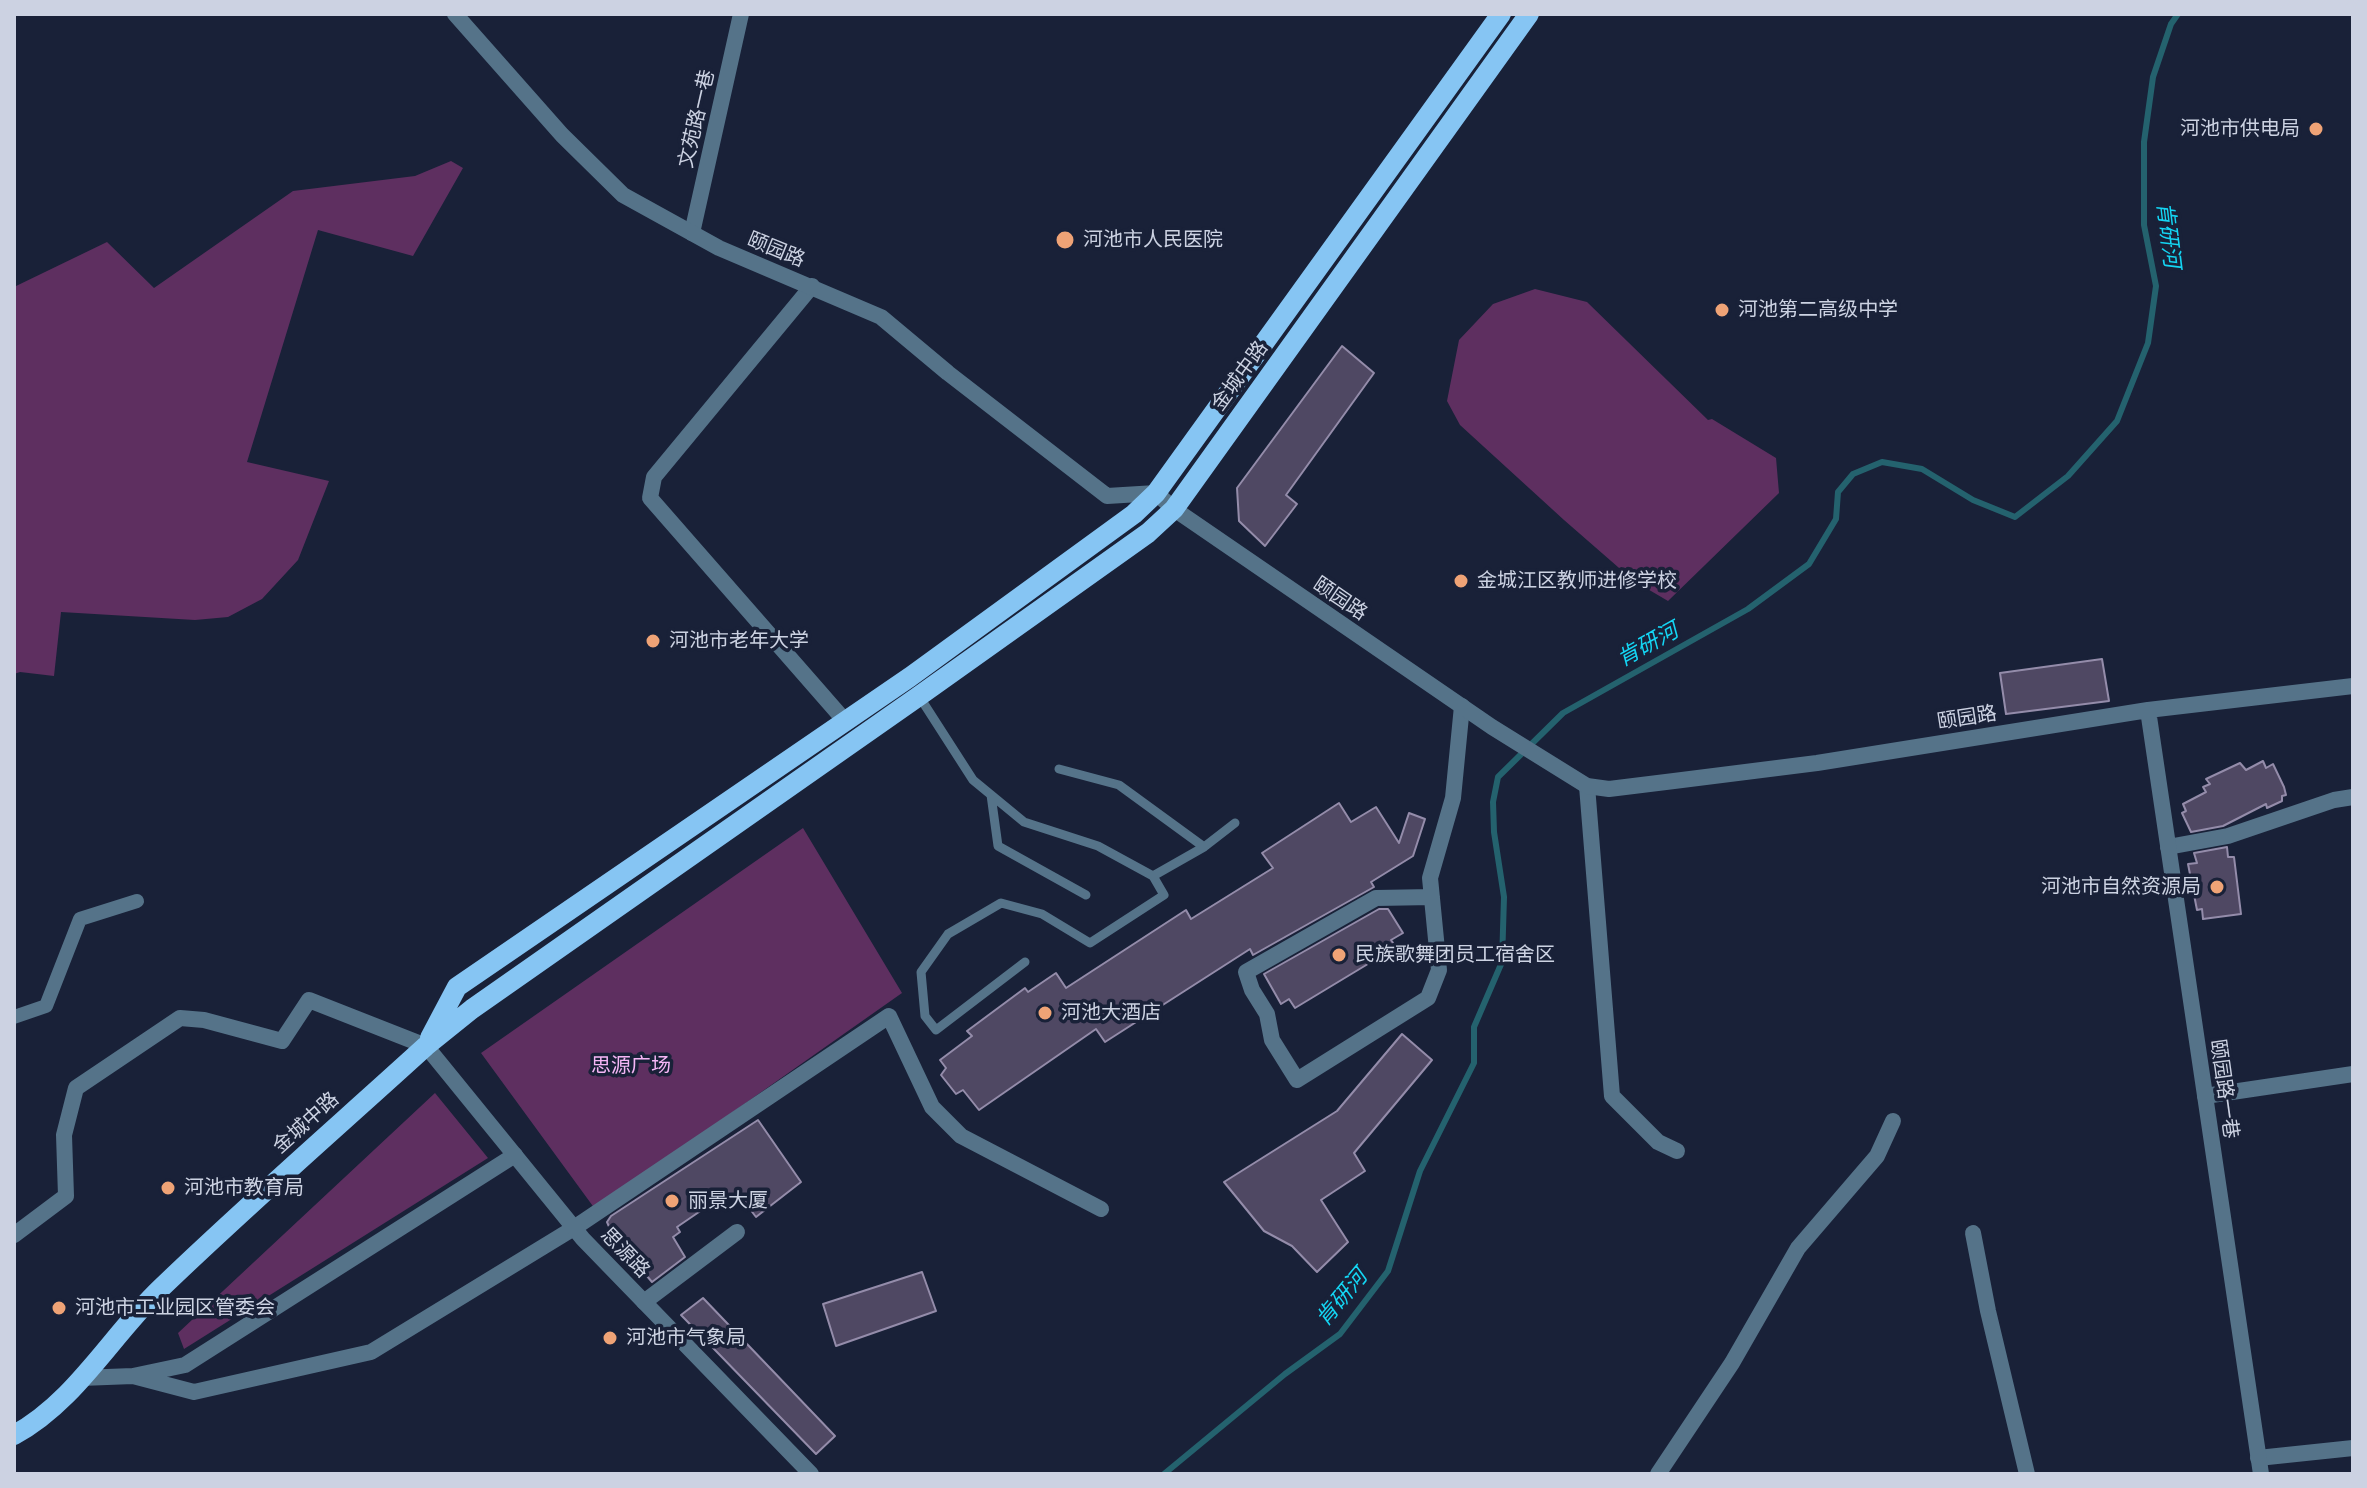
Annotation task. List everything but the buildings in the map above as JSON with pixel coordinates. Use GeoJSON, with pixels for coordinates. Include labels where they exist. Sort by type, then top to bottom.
{"type":"FeatureCollection","features":[{"type":"Feature","properties":{"kind":"main road","name":"金城中路"},"geometry":{"type":"LineString","coordinates":[[426,1046],[457,987],[910,677],[1134,514],[1156,493],[1501,14]]}},
{"type":"Feature","properties":{"kind":"main road","name":"金城中路"},"geometry":{"type":"LineString","coordinates":[[14,1435],[37,1423],[158,1291],[426,1046],[472,1009],[1148,533],[1174,509],[1529,14]]}},
{"type":"Feature","properties":{"kind":"street","name":"颐园路"},"geometry":{"type":"LineString","coordinates":[[455,14],[562,135],[623,195],[719,248],[881,317],[1107,496],[1156,493],[1174,509],[1492,727],[1587,786],[1609,789],[1817,763],[2148,710],[2353,686]]}},
{"type":"Feature","properties":{"kind":"street","name":"文苑路一巷"},"geometry":{"type":"LineString","coordinates":[[692,233],[741,14]]}},
{"type":"Feature","properties":{"kind":"street"},"geometry":{"type":"LineString","coordinates":[[812,286],[654,477],[650,498],[845,721]]}},
{"type":"Feature","properties":{"kind":"street"},"geometry":{"type":"LineString","coordinates":[[1432,897],[1376,898],[1246,972],[1252,990],[1267,1014],[1272,1040],[1297,1080],[1428,998],[1439,970],[1432,897],[1430,878],[1453,798],[1462,706]]}},
{"type":"Feature","properties":{"kind":"street","name":"颐园路一巷"},"geometry":{"type":"LineString","coordinates":[[2148,710],[2259,1466]]}},
{"type":"Feature","properties":{"kind":"street"},"geometry":{"type":"LineString","coordinates":[[1587,786],[1612,1096],[1658,1142],[1677,1151]]}},
{"type":"Feature","properties":{"kind":"street"},"geometry":{"type":"LineString","coordinates":[[2168,847],[2228,836],[2334,800],[2353,797]]}},
{"type":"Feature","properties":{"kind":"street"},"geometry":{"type":"LineString","coordinates":[[14,1017],[46,1006],[80,919],[137,901]]}},
{"type":"Feature","properties":{"kind":"street"},"geometry":{"type":"LineString","coordinates":[[14,1235],[66,1196],[64,1135],[76,1088],[180,1018],[204,1020],[282,1041],[309,1000],[426,1046]]}},
{"type":"Feature","properties":{"kind":"street"},"geometry":{"type":"LineString","coordinates":[[133,1376],[194,1392],[371,1352],[574,1228],[889,1016],[932,1107],[961,1136],[1101,1209]]}},
{"type":"Feature","properties":{"kind":"street","name":"思源路"},"geometry":{"type":"LineString","coordinates":[[426,1046],[574,1228],[811,1474]]}},
{"type":"Feature","properties":{"kind":"street"},"geometry":{"type":"LineString","coordinates":[[2205,1096],[2353,1074]]}},
{"type":"Feature","properties":{"kind":"street"},"geometry":{"type":"LineString","coordinates":[[1658,1474],[1732,1363],[1798,1248],[1877,1156],[1893,1121]]}},
{"type":"Feature","properties":{"kind":"street"},"geometry":{"type":"LineString","coordinates":[[81,1378],[133,1376],[185,1365],[515,1155]]}},
{"type":"Feature","properties":{"kind":"street"},"geometry":{"type":"LineString","coordinates":[[644,1302],[737,1232]]}},
{"type":"Feature","properties":{"kind":"street"},"geometry":{"type":"LineString","coordinates":[[1973,1233],[1988,1311],[2027,1474]]}},
{"type":"Feature","properties":{"kind":"street"},"geometry":{"type":"LineString","coordinates":[[2259,1466],[2353,1448]]}},
{"type":"Feature","properties":{"kind":"lane"},"geometry":{"type":"LineString","coordinates":[[919,696],[973,780],[1024,822],[1098,846],[1153,876],[1164,895],[1090,943],[1042,914],[1001,903],[948,934],[921,972],[925,1016],[936,1030],[1025,962]]}},
{"type":"Feature","properties":{"kind":"lane"},"geometry":{"type":"LineString","coordinates":[[1059,769],[1119,785],[1204,847]]}},
{"type":"Feature","properties":{"kind":"lane"},"geometry":{"type":"LineString","coordinates":[[991,795],[998,846],[1086,895]]}},
{"type":"Feature","properties":{"kind":"lane"},"geometry":{"type":"LineString","coordinates":[[1153,876],[1204,847],[1235,823]]}},
{"type":"Feature","properties":{"kind":"green space"},"geometry":{"type":"Polygon","coordinates":[[[451,161],[463,168],[413,256],[318,230],[247,462],[329,481],[298,560],[262,599],[228,617],[195,620],[61,612],[54,676],[14,674],[14,287],[107,242],[154,288],[293,191],[415,176],[451,161]]]}},
{"type":"Feature","properties":{"kind":"green space"},"geometry":{"type":"Polygon","coordinates":[[[1535,289],[1587,302],[1708,420],[1712,419],[1776,458],[1779,493],[1668,601],[1634,581],[1564,520],[1460,425],[1447,401],[1459,340],[1493,304],[1535,289]]]}},
{"type":"Feature","properties":{"kind":"green space","name":"思源广场"},"geometry":{"type":"Polygon","coordinates":[[[803,828],[902,993],[595,1209],[481,1053],[803,828]]]}},
{"type":"Feature","properties":{"kind":"green space"},"geometry":{"type":"Polygon","coordinates":[[[435,1093],[488,1158],[184,1349],[178,1333],[435,1093]]]}},
{"type":"Feature","properties":{"kind":"waterway","name":"肯研河"},"geometry":{"type":"LineString","coordinates":[[1164,1474],[1285,1374],[1340,1334],[1388,1271],[1420,1171],[1474,1063],[1474,1027],[1502,962],[1504,897],[1494,832],[1493,802],[1498,777],[1563,713],[1748,609],[1809,564],[1836,519],[1838,492],[1853,474],[1882,462],[1922,469],[1973,500],[2015,517],[2068,476],[2117,421],[2148,343],[2156,286],[2144,225],[2144,142],[2153,77],[2171,24],[2178,14]]}},
{"type":"Feature","properties":{"kind":"place","name":"河池市供电局"},"geometry":{"type":"Point","coordinates":[2316,129]}},
{"type":"Feature","properties":{"kind":"place","name":"河池市人民医院"},"geometry":{"type":"Point","coordinates":[1065,240]}},
{"type":"Feature","properties":{"kind":"place","name":"河池第二高级中学"},"geometry":{"type":"Point","coordinates":[1722,310]}},
{"type":"Feature","properties":{"kind":"place","name":"金城江区教师进修学校"},"geometry":{"type":"Point","coordinates":[1461,581]}},
{"type":"Feature","properties":{"kind":"place","name":"河池市老年大学"},"geometry":{"type":"Point","coordinates":[653,641]}},
{"type":"Feature","properties":{"kind":"place","name":"河池市自然资源局"},"geometry":{"type":"Point","coordinates":[2217,887]}},
{"type":"Feature","properties":{"kind":"place","name":"民族歌舞团员工宿舍区"},"geometry":{"type":"Point","coordinates":[1339,955]}},
{"type":"Feature","properties":{"kind":"place","name":"河池大酒店"},"geometry":{"type":"Point","coordinates":[1045,1013]}},
{"type":"Feature","properties":{"kind":"place","name":"河池市教育局"},"geometry":{"type":"Point","coordinates":[168,1188]}},
{"type":"Feature","properties":{"kind":"place","name":"丽景大厦"},"geometry":{"type":"Point","coordinates":[672,1201]}},
{"type":"Feature","properties":{"kind":"place","name":"河池市工业园区管委会"},"geometry":{"type":"Point","coordinates":[59,1308]}},
{"type":"Feature","properties":{"kind":"place","name":"河池市气象局"},"geometry":{"type":"Point","coordinates":[610,1338]}}]}
